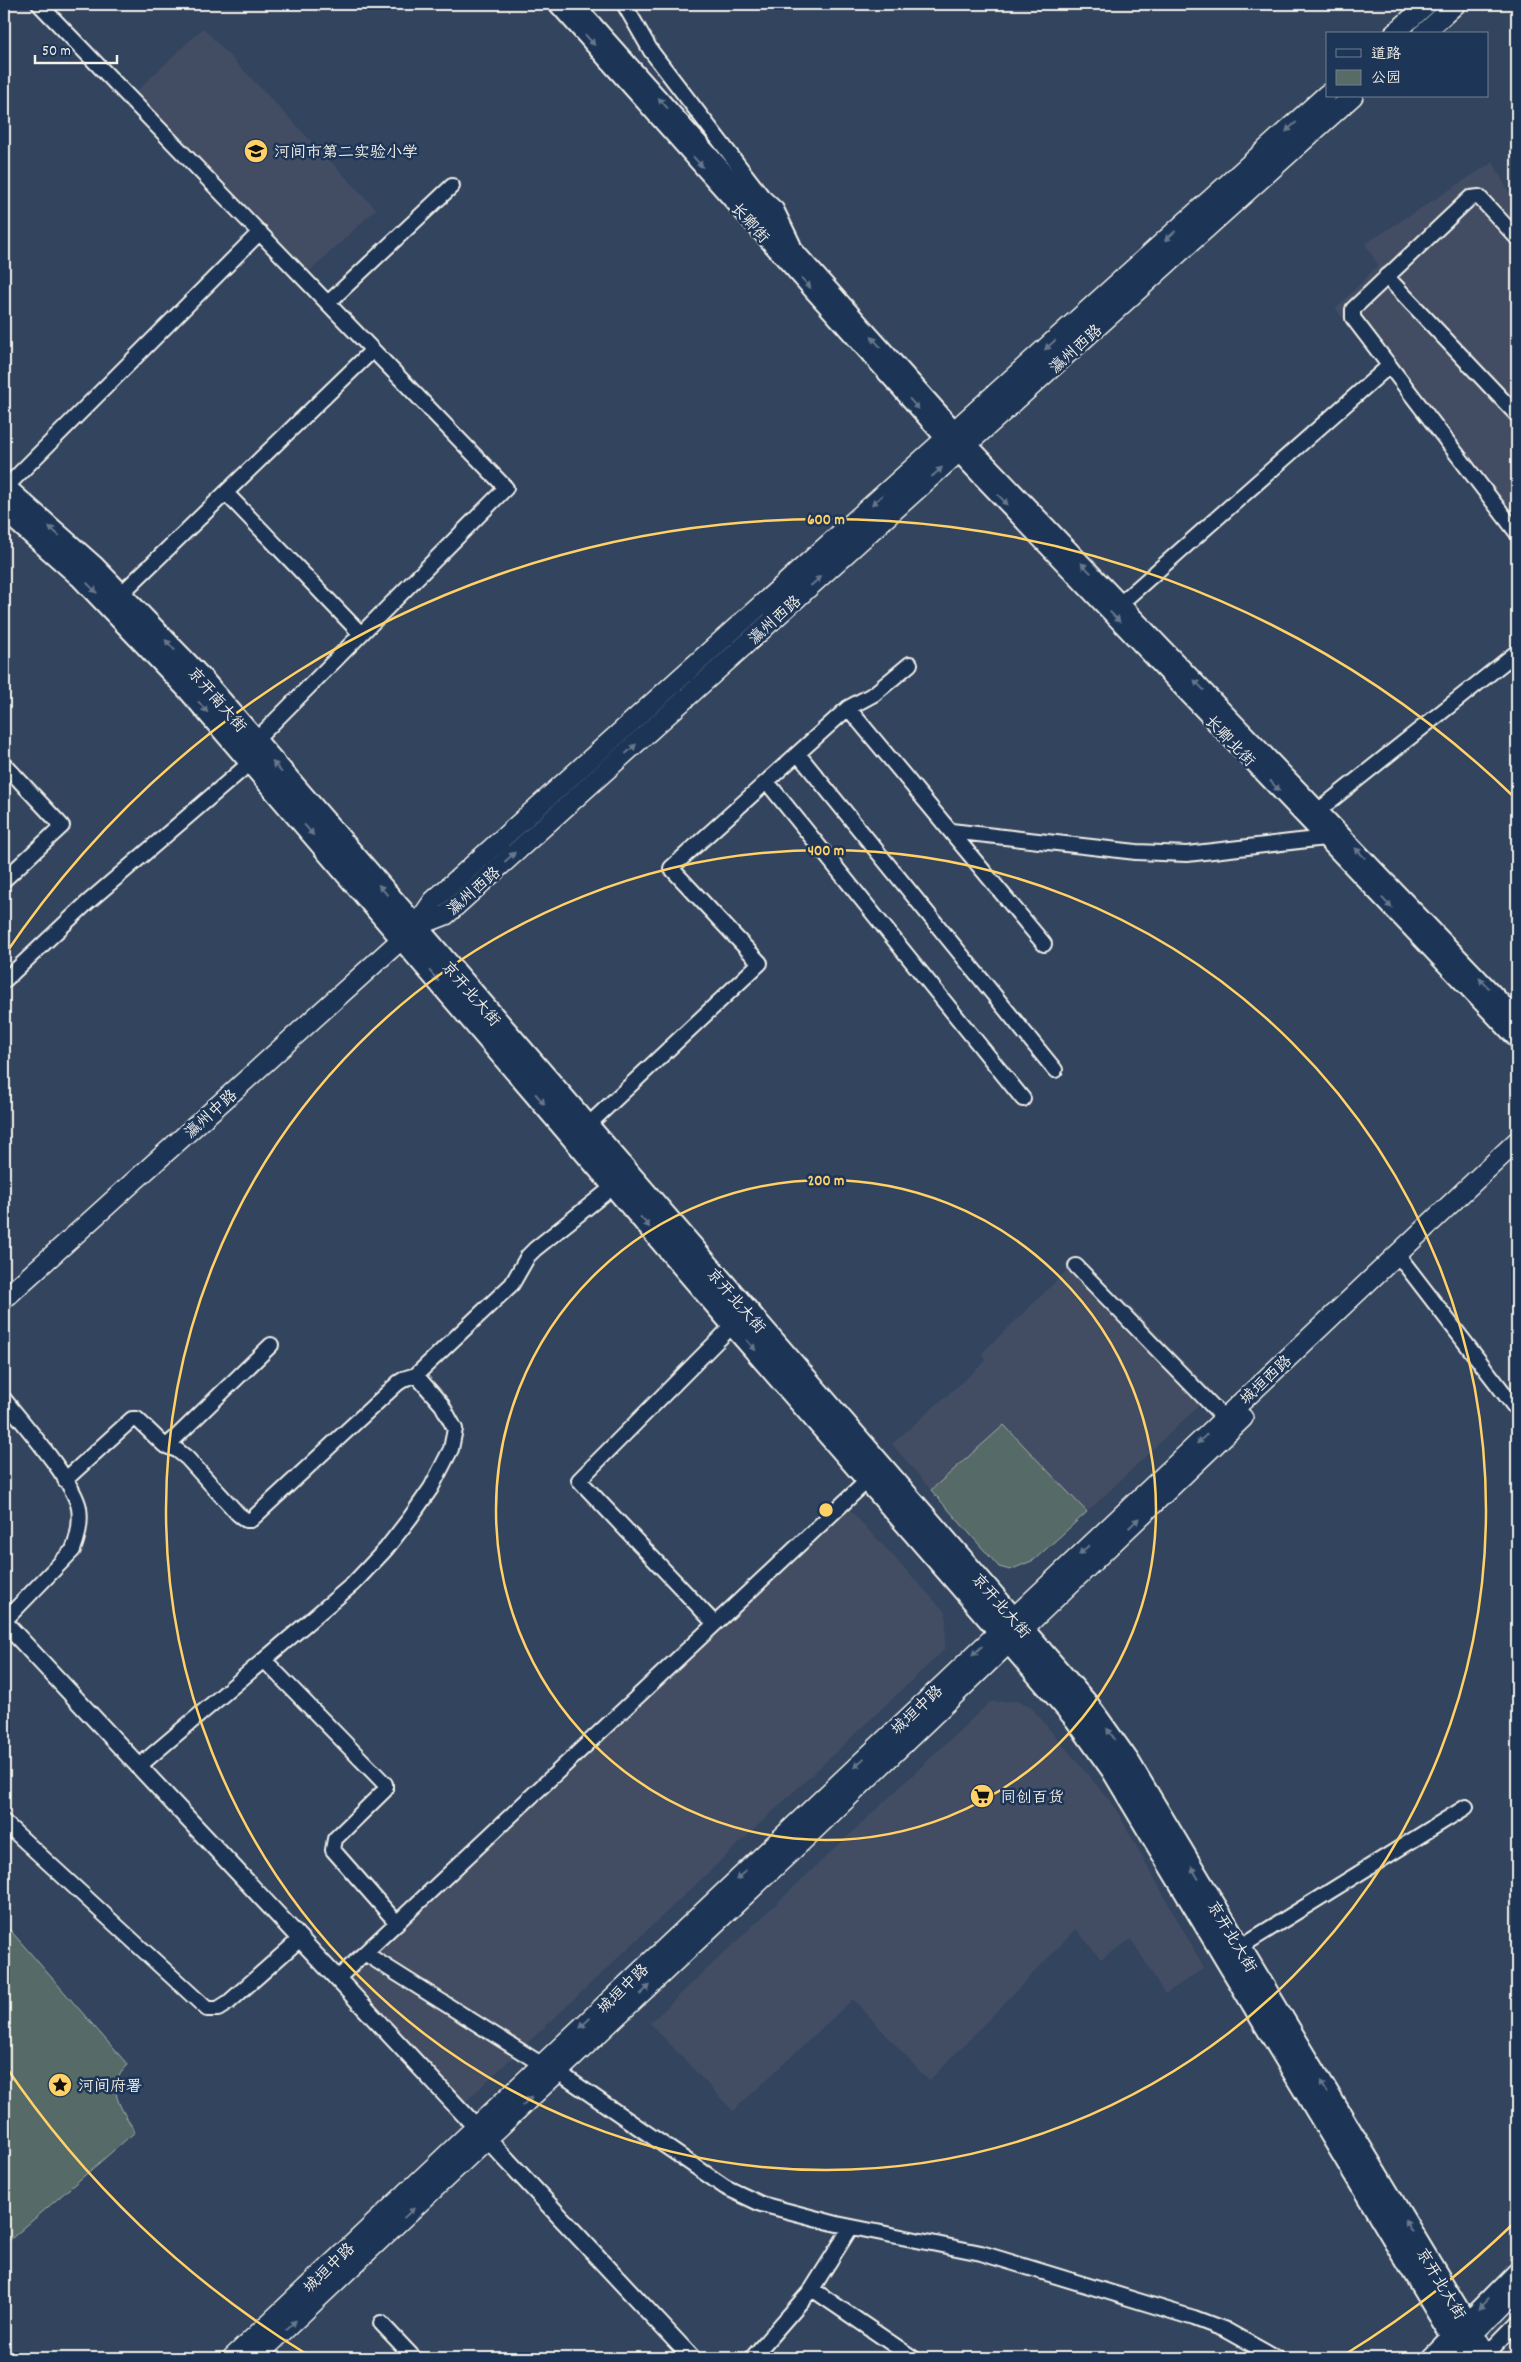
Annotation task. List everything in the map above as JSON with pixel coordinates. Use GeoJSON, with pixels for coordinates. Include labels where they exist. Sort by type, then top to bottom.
{"type":"FeatureCollection","features":[{"type":"Feature","properties":{"kind":"main road"},"geometry":{"type":"LineString","coordinates":[[1396,32],[1428,4]]}},
{"type":"Feature","properties":{"kind":"main road"},"geometry":{"type":"LineString","coordinates":[[1425,32],[1456,4]]}},
{"type":"Feature","properties":{"kind":"main road","name":"瀛州西路"},"geometry":{"type":"LineString","coordinates":[[409,932],[433,901],[1326,95]]}},
{"type":"Feature","properties":{"kind":"main road","name":"瀛州西路"},"geometry":{"type":"LineString","coordinates":[[409,932],[446,915],[1352,98]]}},
{"type":"Feature","properties":{"kind":"main road","name":"京开南大街"},"geometry":{"type":"LineString","coordinates":[[4,494],[86,560],[201,678],[255,741],[409,932]]}},
{"type":"Feature","properties":{"kind":"main road","name":"京开南大街"},"geometry":{"type":"LineString","coordinates":[[4,494],[188,689],[250,762],[409,932]]}},
{"type":"Feature","properties":{"kind":"main road","name":"京开北大街"},"geometry":{"type":"LineString","coordinates":[[409,932],[587,1126],[1011,1630],[1113,1771],[1469,2349]]}},
{"type":"Feature","properties":{"kind":"main road","name":"京开北大街"},"geometry":{"type":"LineString","coordinates":[[409,932],[614,1186],[868,1480],[1011,1630],[1070,1682],[1112,1736],[1240,1946],[1469,2349]]}},
{"type":"Feature","properties":{"kind":"main road","name":"瀛州中路"},"geometry":{"type":"LineString","coordinates":[[4,1299],[409,932]]}},
{"type":"Feature","properties":{"kind":"main road","name":"城垣西路"},"geometry":{"type":"LineString","coordinates":[[1011,1630],[1224,1418],[1517,1141]]}},
{"type":"Feature","properties":{"kind":"main road","name":"城垣西路"},"geometry":{"type":"LineString","coordinates":[[1011,1630],[1517,1156]]}},
{"type":"Feature","properties":{"kind":"main road","name":"城垣中路"},"geometry":{"type":"LineString","coordinates":[[232,2358],[481,2133],[1011,1630]]}},
{"type":"Feature","properties":{"kind":"main road","name":"城垣中路"},"geometry":{"type":"LineString","coordinates":[[255,2358],[481,2133]]}},
{"type":"Feature","properties":{"kind":"main road"},"geometry":{"type":"LineString","coordinates":[[1469,2349],[1517,2289]]}},
{"type":"Feature","properties":{"kind":"main road"},"geometry":{"type":"LineString","coordinates":[[1469,2349],[1517,2305]]}},
{"type":"Feature","properties":{"kind":"street"},"geometry":{"type":"LineString","coordinates":[[39,4],[506,488],[255,741]]}},
{"type":"Feature","properties":{"kind":"street","name":"长卿街"},"geometry":{"type":"LineString","coordinates":[[557,4],[950,435]]}},
{"type":"Feature","properties":{"kind":"street","name":"长卿街"},"geometry":{"type":"LineString","coordinates":[[575,4],[799,256],[950,435]]}},
{"type":"Feature","properties":{"kind":"street"},"geometry":{"type":"LineString","coordinates":[[624,4],[651,51],[762,196],[776,209],[799,256]]}},
{"type":"Feature","properties":{"kind":"street"},"geometry":{"type":"LineString","coordinates":[[328,303],[452,186]]}},
{"type":"Feature","properties":{"kind":"street"},"geometry":{"type":"LineString","coordinates":[[1517,238],[1479,197],[1470,198],[1353,309],[1352,318],[1517,533]]}},
{"type":"Feature","properties":{"kind":"street"},"geometry":{"type":"LineString","coordinates":[[4,494],[260,232]]}},
{"type":"Feature","properties":{"kind":"street"},"geometry":{"type":"LineString","coordinates":[[1386,276],[1517,415]]}},
{"type":"Feature","properties":{"kind":"street"},"geometry":{"type":"LineString","coordinates":[[121,594],[373,350]]}},
{"type":"Feature","properties":{"kind":"street"},"geometry":{"type":"LineString","coordinates":[[1121,603],[1389,366]]}},
{"type":"Feature","properties":{"kind":"street","name":"长卿北街"},"geometry":{"type":"LineString","coordinates":[[950,435],[1325,838],[1517,1040]]}},
{"type":"Feature","properties":{"kind":"street","name":"长卿北街"},"geometry":{"type":"LineString","coordinates":[[963,449],[1121,603],[1517,1018]]}},
{"type":"Feature","properties":{"kind":"street"},"geometry":{"type":"LineString","coordinates":[[226,493],[362,634]]}},
{"type":"Feature","properties":{"kind":"street"},"geometry":{"type":"LineString","coordinates":[[1319,810],[1517,652]]}},
{"type":"Feature","properties":{"kind":"street"},"geometry":{"type":"LineString","coordinates":[[587,1126],[760,963],[671,868],[848,708],[874,694],[910,664]]}},
{"type":"Feature","properties":{"kind":"street"},"geometry":{"type":"LineString","coordinates":[[848,708],[1044,944]]}},
{"type":"Feature","properties":{"kind":"street"},"geometry":{"type":"LineString","coordinates":[[798,754],[1055,1070]]}},
{"type":"Feature","properties":{"kind":"street"},"geometry":{"type":"LineString","coordinates":[[4,981],[87,903],[250,762]]}},
{"type":"Feature","properties":{"kind":"street"},"geometry":{"type":"LineString","coordinates":[[4,764],[62,826],[4,880]]}},
{"type":"Feature","properties":{"kind":"street"},"geometry":{"type":"LineString","coordinates":[[767,782],[1023,1099]]}},
{"type":"Feature","properties":{"kind":"street"},"geometry":{"type":"LineString","coordinates":[[951,831],[1136,852],[1187,854],[1325,838]]}},
{"type":"Feature","properties":{"kind":"street"},"geometry":{"type":"LineString","coordinates":[[65,1480],[132,1419],[137,1419],[167,1446],[187,1458],[238,1514],[246,1520],[251,1520],[398,1384],[406,1378],[416,1375],[512,1284],[528,1256],[535,1249],[614,1186]]}},
{"type":"Feature","properties":{"kind":"street"},"geometry":{"type":"LineString","coordinates":[[1404,1263],[1517,1410]]}},
{"type":"Feature","properties":{"kind":"street"},"geometry":{"type":"LineString","coordinates":[[1076,1266],[1224,1418]]}},
{"type":"Feature","properties":{"kind":"street"},"geometry":{"type":"LineString","coordinates":[[715,1624],[579,1480],[733,1325]]}},
{"type":"Feature","properties":{"kind":"street"},"geometry":{"type":"LineString","coordinates":[[167,1446],[271,1345]]}},
{"type":"Feature","properties":{"kind":"street"},"geometry":{"type":"LineString","coordinates":[[138,1766],[353,1584],[386,1549],[431,1488],[452,1449],[455,1430],[442,1406],[416,1375]]}},
{"type":"Feature","properties":{"kind":"street"},"geometry":{"type":"LineString","coordinates":[[4,1399],[40,1444],[65,1480],[76,1498],[79,1510],[78,1537],[73,1550],[6,1629],[138,1766],[692,2358]]}},
{"type":"Feature","properties":{"kind":"street"},"geometry":{"type":"LineString","coordinates":[[337,1979],[868,1480]]}},
{"type":"Feature","properties":{"kind":"street"},"geometry":{"type":"LineString","coordinates":[[264,1660],[386,1784],[385,1790],[336,1839],[333,1850],[397,1923]]}},
{"type":"Feature","properties":{"kind":"street"},"geometry":{"type":"LineString","coordinates":[[1240,1946],[1466,1807]]}},
{"type":"Feature","properties":{"kind":"street"},"geometry":{"type":"LineString","coordinates":[[4,1822],[207,2009],[218,2009],[229,2002],[300,1939]]}},
{"type":"Feature","properties":{"kind":"street"},"geometry":{"type":"LineString","coordinates":[[366,1954],[550,2068],[725,2188],[761,2204],[851,2227],[981,2253],[1194,2318],[1226,2330],[1276,2358]]}},
{"type":"Feature","properties":{"kind":"street"},"geometry":{"type":"LineString","coordinates":[[752,2358],[812,2289],[851,2227]]}},
{"type":"Feature","properties":{"kind":"street"},"geometry":{"type":"LineString","coordinates":[[1469,2349],[1517,2269]]}},
{"type":"Feature","properties":{"kind":"street"},"geometry":{"type":"LineString","coordinates":[[812,2289],[913,2358]]}},
{"type":"Feature","properties":{"kind":"street"},"geometry":{"type":"LineString","coordinates":[[381,2323],[414,2358]]}},
{"type":"Feature","properties":{"kind":"street"},"geometry":{"type":"LineString","coordinates":[[1430,2358],[1469,2349],[1517,2324]]}},
{"type":"Feature","properties":{"kind":"shaded area","name":"河间市第二实验小学"},"geometry":{"type":"Polygon","coordinates":[[[203,28],[376,209],[308,273],[136,92],[203,28]]]}},
{"type":"Feature","properties":{"kind":"shaded area"},"geometry":{"type":"Polygon","coordinates":[[[1493,162],[1517,208],[1517,544],[1336,309],[1378,265],[1365,244],[1493,162]]]}},
{"type":"Feature","properties":{"kind":"shaded area"},"geometry":{"type":"Polygon","coordinates":[[[1077,1261],[1117,1302],[1122,1297],[1213,1392],[1087,1512],[1004,1425],[931,1490],[892,1444],[986,1361],[982,1353],[1077,1261]]]}},
{"type":"Feature","properties":{"kind":"shaded area"},"geometry":{"type":"Polygon","coordinates":[[[849,1509],[946,1613],[945,1649],[465,2102],[349,1979],[849,1509]]]}},
{"type":"Feature","properties":{"kind":"shaded area"},"geometry":{"type":"Polygon","coordinates":[[[1018,1701],[1030,1706],[1114,1806],[1204,1968],[1165,1994],[1131,1939],[1101,1959],[1076,1929],[929,2081],[853,1999],[733,2111],[650,2023],[990,1702],[1018,1701]]]}},
{"type":"Feature","properties":{"kind":"green space"},"geometry":{"type":"Polygon","coordinates":[[[1004,1425],[1087,1512],[1034,1560],[1010,1570],[999,1567],[931,1490],[1004,1425]]]}},
{"type":"Feature","properties":{"kind":"green space","name":"河间府署"},"geometry":{"type":"Polygon","coordinates":[[[4,1923],[128,2065],[121,2073],[116,2090],[120,2106],[135,2132],[4,2245],[4,1923]]]}},
{"type":"Feature","properties":{"kind":"place","name":"河间市第二实验小学"},"geometry":{"type":"Point","coordinates":[256,151]}},
{"type":"Feature","properties":{"kind":"place","name":"同创百货"},"geometry":{"type":"Point","coordinates":[982,1796]}},
{"type":"Feature","properties":{"kind":"place","name":"河间府署"},"geometry":{"type":"Point","coordinates":[60,2085]}}]}
